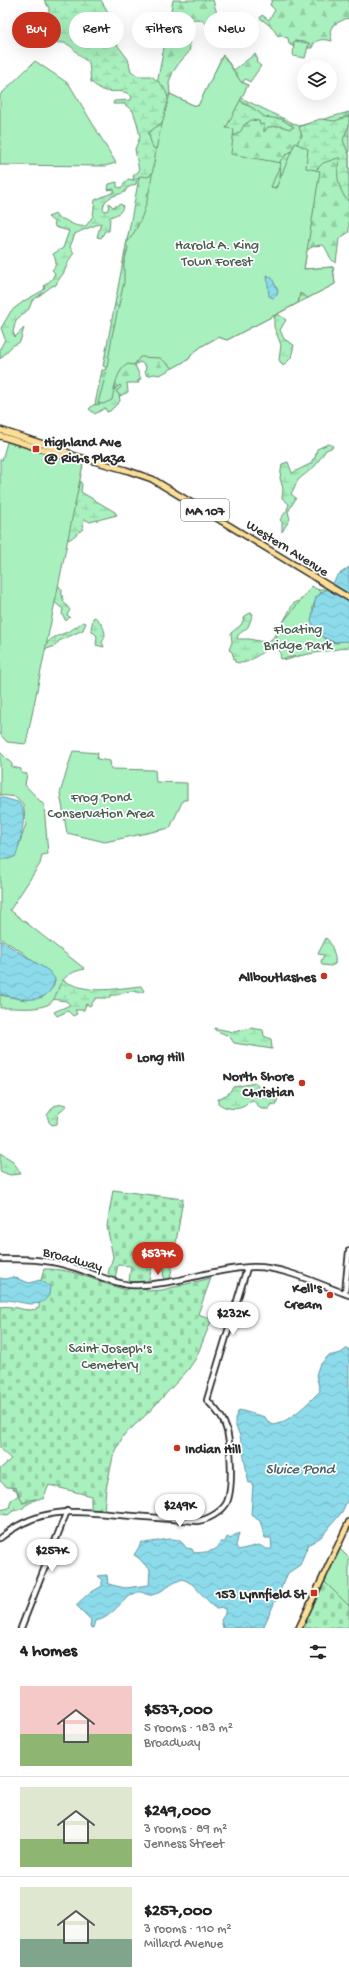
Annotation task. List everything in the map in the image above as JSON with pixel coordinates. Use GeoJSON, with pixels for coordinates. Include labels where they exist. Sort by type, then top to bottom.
{"type":"FeatureCollection","features":[{"type":"Feature","properties":{"kind":"main road","name":"MA 107"},"geometry":{"type":"LineString","coordinates":[[0,430],[66,451],[72,455]]}},
{"type":"Feature","properties":{"kind":"main road","name":"MA 107"},"geometry":{"type":"LineString","coordinates":[[0,436],[64,456],[72,455]]}},
{"type":"Feature","properties":{"kind":"main road","name":"Western Avenue"},"geometry":{"type":"LineString","coordinates":[[72,455],[152,479],[349,598]]}},
{"type":"Feature","properties":{"kind":"main road"},"geometry":{"type":"LineString","coordinates":[[299,1628],[349,1522]]}},
{"type":"Feature","properties":{"kind":"street"},"geometry":{"type":"LineString","coordinates":[[347,1294],[349,1251]]}},
{"type":"Feature","properties":{"kind":"street","name":"Broadway"},"geometry":{"type":"LineString","coordinates":[[0,1258],[53,1261],[128,1285],[169,1283],[228,1270],[264,1268],[283,1272],[347,1294]]}},
{"type":"Feature","properties":{"kind":"street"},"geometry":{"type":"LineString","coordinates":[[0,1538],[9,1531],[33,1518],[50,1513],[67,1511],[197,1521],[210,1517],[225,1505],[228,1499],[231,1470],[229,1443],[225,1423],[207,1400],[247,1268]]}},
{"type":"Feature","properties":{"kind":"street"},"geometry":{"type":"LineString","coordinates":[[21,1628],[67,1511]]}},
{"type":"Feature","properties":{"kind":"green space"},"geometry":{"type":"Polygon","coordinates":[[[44,0],[101,0],[108,12],[69,12],[69,46],[61,43],[61,12],[49,12],[49,8],[44,0]]]}},
{"type":"Feature","properties":{"kind":"green space","name":"Harold A. King Town Forest"},"geometry":{"type":"Polygon","coordinates":[[[173,0],[213,0],[216,12],[204,12],[204,22],[196,19],[196,12],[171,12],[173,0]]]}},
{"type":"Feature","properties":{"kind":"green space"},"geometry":{"type":"Polygon","coordinates":[[[272,0],[349,0],[349,20],[347,18],[333,25],[330,31],[332,41],[320,40],[315,42],[312,48],[308,48],[309,43],[295,41],[294,47],[289,44],[288,38],[277,35],[273,28],[260,18],[262,15],[269,20],[275,10],[270,5],[272,0]]]}},
{"type":"Feature","properties":{"kind":"green space"},"geometry":{"type":"Polygon","coordinates":[[[294,41],[309,43],[305,58],[293,56],[294,41]]]}},
{"type":"Feature","properties":{"kind":"green space"},"geometry":{"type":"Polygon","coordinates":[[[72,48],[120,48],[128,59],[131,71],[138,76],[151,76],[162,85],[169,102],[168,122],[160,124],[148,133],[153,148],[159,149],[153,172],[148,177],[140,176],[137,179],[136,184],[127,188],[125,192],[111,197],[106,201],[103,209],[105,211],[108,210],[109,203],[113,207],[121,204],[123,206],[120,212],[110,217],[109,231],[105,231],[101,238],[97,237],[101,223],[75,234],[70,247],[74,253],[63,274],[56,285],[52,286],[32,301],[29,309],[16,320],[13,332],[15,337],[24,328],[20,342],[12,346],[0,359],[0,349],[5,339],[1,328],[11,311],[24,301],[42,291],[45,288],[44,286],[52,279],[55,273],[52,270],[56,262],[53,254],[63,248],[69,231],[55,227],[54,222],[48,217],[56,214],[57,218],[61,218],[77,226],[86,226],[93,216],[95,200],[114,192],[114,189],[108,190],[109,184],[117,182],[117,187],[121,188],[128,179],[134,180],[133,176],[139,171],[135,149],[140,137],[133,111],[124,104],[113,104],[114,101],[131,100],[132,97],[129,94],[119,91],[102,90],[91,82],[89,63],[72,48]]]}},
{"type":"Feature","properties":{"kind":"green space","name":"Harold A. King Town Forest"},"geometry":{"type":"Polygon","coordinates":[[[164,48],[190,48],[189,52],[173,72],[169,82],[170,94],[193,105],[198,106],[223,55],[234,70],[255,54],[258,60],[256,62],[261,66],[250,82],[246,79],[242,82],[248,85],[241,98],[299,126],[349,112],[349,232],[339,239],[336,263],[331,259],[323,245],[314,246],[307,250],[304,269],[333,267],[335,284],[227,340],[218,337],[202,346],[192,354],[189,359],[160,375],[154,374],[147,376],[145,372],[146,366],[140,362],[135,365],[141,379],[138,380],[139,383],[127,383],[128,392],[94,409],[102,370],[105,370],[106,367],[103,366],[164,48]]]}},
{"type":"Feature","properties":{"kind":"green space","name":"Harold A. King Town Forest"},"geometry":{"type":"Polygon","coordinates":[[[223,55],[241,82],[248,85],[226,128],[234,129],[231,154],[281,163],[271,187],[276,188],[295,143],[308,149],[306,168],[320,171],[304,269],[333,267],[335,284],[308,298],[300,293],[298,303],[227,340],[218,337],[202,346],[192,354],[189,359],[173,368],[160,358],[140,357],[134,365],[128,364],[121,370],[112,400],[103,404],[98,403],[106,374],[112,336],[124,282],[124,263],[128,248],[126,244],[134,233],[145,209],[157,145],[170,94],[198,106],[223,55]]]}},
{"type":"Feature","properties":{"kind":"green space"},"geometry":{"type":"Polygon","coordinates":[[[35,61],[69,84],[116,163],[105,166],[0,165],[0,95],[35,61]]]}},
{"type":"Feature","properties":{"kind":"green space"},"geometry":{"type":"Polygon","coordinates":[[[213,96],[242,101],[244,104],[253,108],[265,117],[281,119],[294,127],[290,129],[280,126],[268,127],[264,132],[264,124],[260,125],[259,121],[251,120],[244,125],[241,131],[229,139],[213,96]]]}},
{"type":"Feature","properties":{"kind":"green space"},"geometry":{"type":"Polygon","coordinates":[[[349,116],[349,125],[343,140],[349,155],[349,202],[342,193],[338,182],[338,164],[340,158],[338,158],[323,163],[316,170],[244,213],[281,182],[280,161],[297,147],[298,141],[302,136],[299,127],[320,119],[335,121],[349,116]]]}},
{"type":"Feature","properties":{"kind":"green space"},"geometry":{"type":"Polygon","coordinates":[[[278,314],[286,320],[280,330],[284,339],[294,345],[291,358],[283,366],[279,360],[281,345],[274,327],[274,317],[278,314]]]}},
{"type":"Feature","properties":{"kind":"green space"},"geometry":{"type":"Polygon","coordinates":[[[120,385],[121,387],[116,392],[119,394],[120,401],[110,411],[107,412],[105,408],[95,414],[89,409],[93,405],[100,404],[105,397],[120,385]]]}},
{"type":"Feature","properties":{"kind":"green space"},"geometry":{"type":"Polygon","coordinates":[[[7,442],[83,465],[26,744],[7,742],[0,734],[0,459],[2,460],[7,442]]]}},
{"type":"Feature","properties":{"kind":"green space"},"geometry":{"type":"Polygon","coordinates":[[[328,444],[332,445],[333,447],[326,450],[315,466],[298,480],[291,494],[296,498],[288,512],[290,519],[282,532],[282,522],[280,520],[289,504],[282,498],[283,489],[280,478],[282,464],[288,462],[292,473],[312,463],[317,449],[328,444]]]}},
{"type":"Feature","properties":{"kind":"green space"},"geometry":{"type":"Polygon","coordinates":[[[79,480],[82,484],[81,492],[115,512],[117,515],[90,522],[84,519],[83,529],[69,540],[67,536],[79,480]]]}},
{"type":"Feature","properties":{"kind":"green space"},"geometry":{"type":"Polygon","coordinates":[[[58,585],[62,590],[62,596],[66,606],[70,610],[67,615],[70,617],[66,621],[62,614],[63,609],[54,602],[58,585]]]}},
{"type":"Feature","properties":{"kind":"green space","name":"Floating Bridge Park"},"geometry":{"type":"Polygon","coordinates":[[[312,586],[321,592],[313,606],[313,610],[315,620],[322,635],[328,642],[337,643],[349,637],[349,647],[281,659],[276,631],[312,586]]]}},
{"type":"Feature","properties":{"kind":"green space","name":"Floating Bridge Park"},"geometry":{"type":"Polygon","coordinates":[[[319,589],[326,589],[316,597],[315,612],[312,618],[327,639],[335,642],[341,642],[287,660],[284,659],[282,644],[276,645],[247,662],[235,662],[232,652],[229,650],[232,642],[231,633],[241,625],[245,616],[250,613],[253,614],[248,627],[238,635],[237,639],[249,639],[264,642],[271,640],[281,626],[293,604],[319,589]]]}},
{"type":"Feature","properties":{"kind":"green space"},"geometry":{"type":"Polygon","coordinates":[[[95,617],[100,622],[105,632],[102,642],[104,647],[96,645],[97,636],[91,630],[93,618],[95,617]]]}},
{"type":"Feature","properties":{"kind":"green space"},"geometry":{"type":"Polygon","coordinates":[[[83,622],[86,623],[83,630],[59,641],[55,646],[44,650],[51,639],[71,630],[83,622]]]}},
{"type":"Feature","properties":{"kind":"green space","name":"Frog Pond Conservation Area"},"geometry":{"type":"Polygon","coordinates":[[[73,751],[98,753],[97,759],[110,761],[111,769],[155,770],[156,782],[187,783],[187,800],[183,800],[170,828],[105,842],[67,833],[60,793],[73,751]]]}},
{"type":"Feature","properties":{"kind":"green space"},"geometry":{"type":"Polygon","coordinates":[[[0,752],[12,764],[12,767],[21,769],[21,773],[27,774],[25,785],[44,805],[48,854],[42,855],[40,864],[10,910],[85,969],[74,972],[62,981],[52,1002],[35,1008],[0,1008],[0,995],[26,1000],[43,997],[53,987],[55,980],[22,952],[0,938],[0,859],[16,854],[26,824],[23,804],[16,797],[0,795],[0,752]]]}},
{"type":"Feature","properties":{"kind":"green space"},"geometry":{"type":"Polygon","coordinates":[[[326,938],[332,946],[335,958],[335,964],[331,966],[322,965],[321,961],[324,955],[318,954],[326,938]]]}},
{"type":"Feature","properties":{"kind":"green space"},"geometry":{"type":"Polygon","coordinates":[[[62,980],[82,988],[101,990],[141,986],[144,991],[133,991],[111,995],[109,998],[96,998],[90,1006],[86,1004],[84,1010],[75,1010],[77,1014],[73,1016],[68,1011],[57,1016],[54,1012],[70,1005],[66,1001],[51,999],[62,980]]]}},
{"type":"Feature","properties":{"kind":"green space"},"geometry":{"type":"Polygon","coordinates":[[[214,1028],[234,1032],[251,1028],[263,1030],[264,1036],[271,1039],[272,1049],[234,1043],[229,1036],[215,1030],[214,1028]]]}},
{"type":"Feature","properties":{"kind":"green space"},"geometry":{"type":"Polygon","coordinates":[[[256,1083],[260,1091],[277,1089],[273,1095],[278,1097],[276,1106],[272,1104],[269,1109],[261,1109],[253,1100],[243,1107],[235,1109],[228,1108],[218,1103],[218,1099],[228,1094],[233,1087],[256,1083]]]}},
{"type":"Feature","properties":{"kind":"green space"},"geometry":{"type":"Polygon","coordinates":[[[62,1104],[67,1105],[59,1113],[57,1124],[52,1125],[49,1122],[47,1115],[54,1106],[62,1104]]]}},
{"type":"Feature","properties":{"kind":"green space"},"geometry":{"type":"Polygon","coordinates":[[[0,1153],[13,1161],[21,1174],[10,1175],[0,1171],[0,1153]]]}},
{"type":"Feature","properties":{"kind":"green space","name":"Saint Joseph's Cemetery"},"geometry":{"type":"Polygon","coordinates":[[[113,1190],[183,1199],[170,1280],[164,1282],[163,1268],[152,1267],[146,1291],[162,1290],[211,1278],[198,1314],[212,1319],[196,1358],[188,1370],[148,1413],[123,1436],[113,1457],[106,1489],[104,1511],[91,1510],[91,1496],[49,1485],[43,1499],[34,1499],[23,1503],[16,1488],[7,1487],[0,1481],[0,1469],[11,1459],[0,1449],[0,1307],[5,1306],[25,1310],[34,1310],[39,1308],[39,1288],[44,1269],[66,1271],[128,1290],[131,1266],[118,1265],[115,1278],[111,1277],[108,1273],[113,1257],[107,1226],[113,1190]]]}},
{"type":"Feature","properties":{"kind":"green space"},"geometry":{"type":"Polygon","coordinates":[[[11,1459],[37,1499],[22,1509],[13,1511],[8,1515],[0,1514],[0,1510],[9,1508],[11,1500],[18,1496],[17,1491],[11,1487],[0,1470],[11,1459]]]}},
{"type":"Feature","properties":{"kind":"green space"},"geometry":{"type":"Polygon","coordinates":[[[340,1549],[349,1558],[349,1606],[324,1581],[340,1549]]]}},
{"type":"Feature","properties":{"kind":"green space"},"geometry":{"type":"Polygon","coordinates":[[[324,1581],[349,1606],[349,1628],[302,1628],[324,1581]]]}},
{"type":"Feature","properties":{"kind":"water"},"geometry":{"type":"Polygon","coordinates":[[[267,275],[272,278],[278,291],[277,295],[273,298],[269,296],[267,275]]]}},
{"type":"Feature","properties":{"kind":"water"},"geometry":{"type":"Polygon","coordinates":[[[349,567],[349,641],[333,642],[319,635],[311,621],[316,597],[332,585],[337,576],[349,567]]]}},
{"type":"Feature","properties":{"kind":"water"},"geometry":{"type":"Polygon","coordinates":[[[0,797],[18,802],[23,813],[23,828],[16,856],[9,859],[0,859],[0,797]]]}},
{"type":"Feature","properties":{"kind":"water"},"geometry":{"type":"Polygon","coordinates":[[[0,940],[49,971],[55,979],[53,987],[48,994],[35,999],[20,999],[0,994],[0,940]]]}},
{"type":"Feature","properties":{"kind":"water"},"geometry":{"type":"Polygon","coordinates":[[[13,1277],[29,1283],[40,1280],[50,1286],[49,1295],[39,1303],[33,1304],[0,1300],[0,1278],[5,1279],[13,1277]]]}},
{"type":"Feature","properties":{"kind":"water","name":"Sluice Pond"},"geometry":{"type":"Polygon","coordinates":[[[346,1349],[349,1349],[349,1497],[342,1512],[321,1537],[308,1545],[300,1565],[288,1573],[263,1628],[223,1628],[221,1620],[225,1614],[225,1608],[216,1609],[192,1584],[183,1579],[152,1595],[138,1592],[132,1595],[107,1616],[95,1621],[93,1628],[90,1627],[91,1620],[76,1605],[88,1594],[102,1586],[102,1580],[97,1576],[107,1575],[108,1584],[125,1588],[149,1585],[150,1569],[134,1555],[142,1542],[166,1539],[177,1540],[186,1548],[192,1549],[194,1553],[214,1550],[219,1546],[220,1542],[225,1542],[227,1537],[231,1539],[239,1533],[236,1546],[238,1550],[259,1545],[267,1549],[272,1549],[271,1538],[265,1538],[260,1521],[251,1515],[253,1483],[249,1483],[240,1436],[235,1424],[235,1418],[239,1410],[265,1417],[269,1423],[274,1425],[287,1420],[320,1391],[316,1375],[319,1366],[328,1356],[341,1353],[346,1349]]]}},
{"type":"Feature","properties":{"kind":"place","name":"Highland Ave @ Richs Plaza"},"geometry":{"type":"Point","coordinates":[36,449]}},
{"type":"Feature","properties":{"kind":"place","name":"Allboutlashes"},"geometry":{"type":"Point","coordinates":[324,976]}},
{"type":"Feature","properties":{"kind":"place","name":"Long Hill"},"geometry":{"type":"Point","coordinates":[129,1056]}},
{"type":"Feature","properties":{"kind":"place","name":"North Shore Christian"},"geometry":{"type":"Point","coordinates":[302,1083]}},
{"type":"Feature","properties":{"kind":"place","name":"Kell's Cream"},"geometry":{"type":"Point","coordinates":[330,1295]}},
{"type":"Feature","properties":{"kind":"place","name":"Indian Hill"},"geometry":{"type":"Point","coordinates":[177,1448]}},
{"type":"Feature","properties":{"kind":"place","name":"153 Lynnfield St"},"geometry":{"type":"Point","coordinates":[314,1593]}}]}
